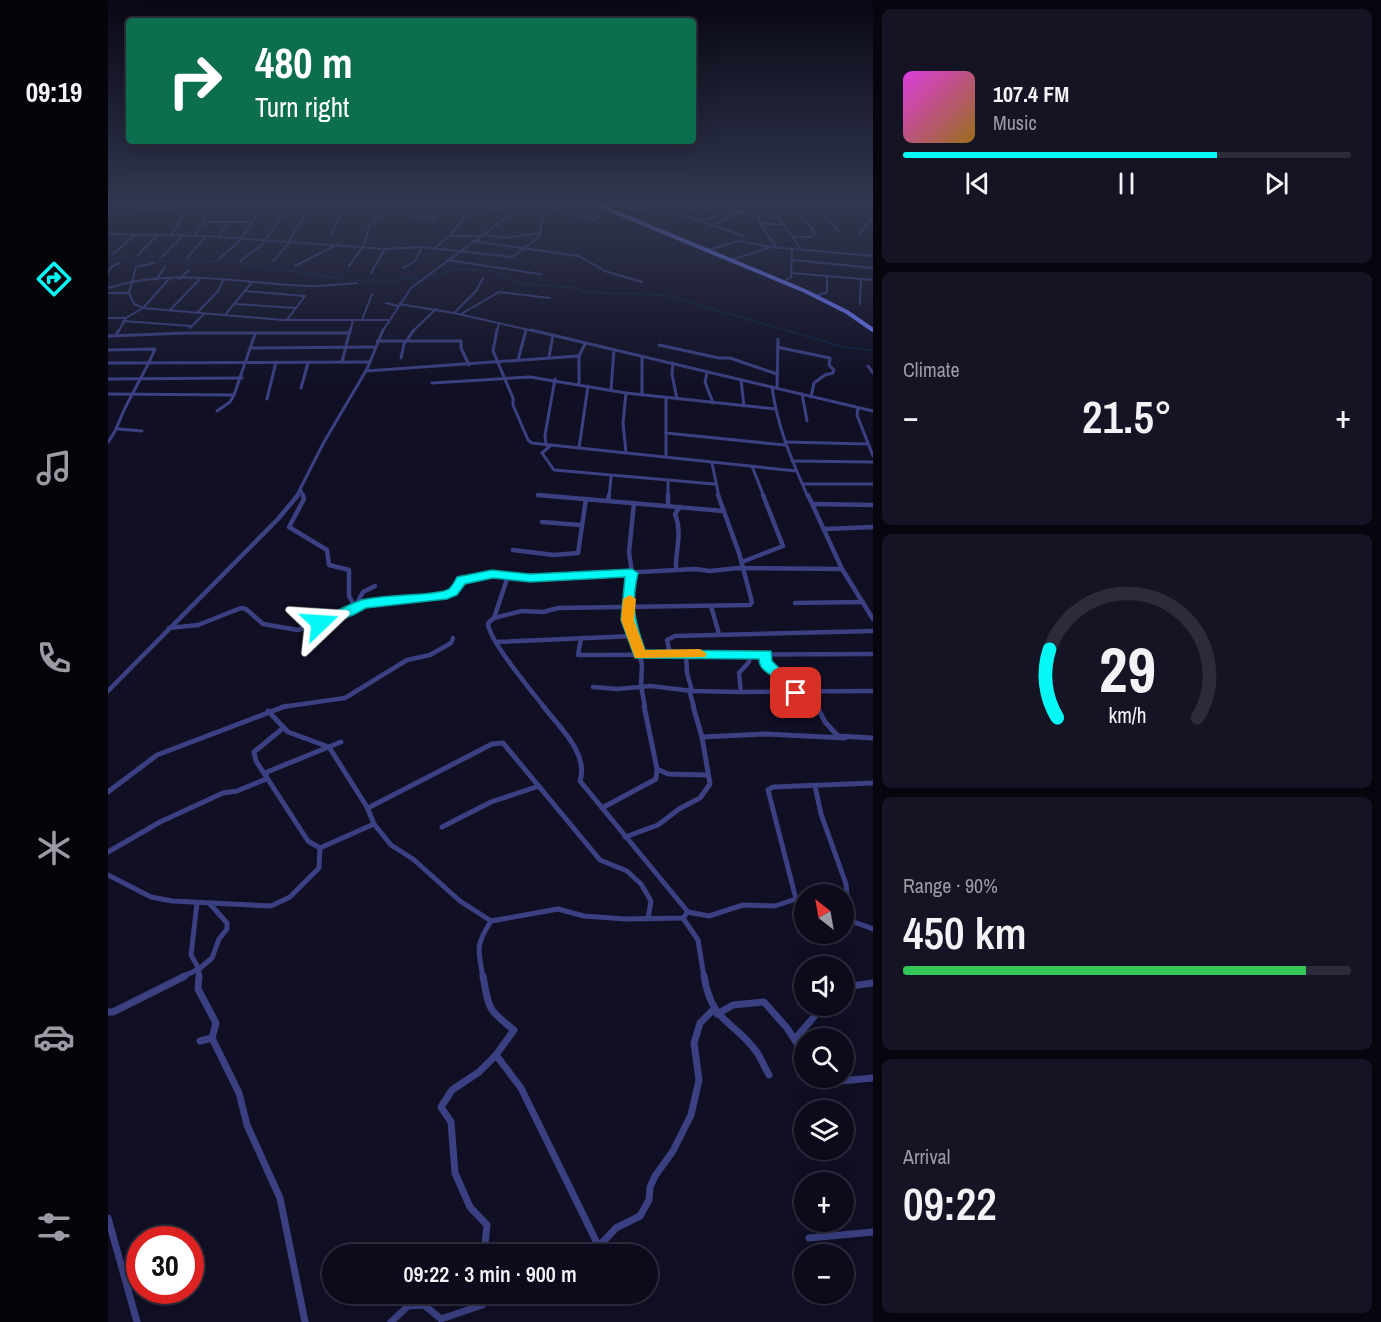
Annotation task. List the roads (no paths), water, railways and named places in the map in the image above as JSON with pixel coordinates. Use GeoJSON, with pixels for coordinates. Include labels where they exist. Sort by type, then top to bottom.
{"type":"FeatureCollection","features":[{"type":"Feature","properties":{"kind":"street"},"geometry":{"type":"LineString","coordinates":[[150,264],[137,266],[130,282],[129,293],[134,304],[143,308],[287,320],[388,320]]}},
{"type":"Feature","properties":{"kind":"street"},"geometry":{"type":"LineString","coordinates":[[295,266],[300,264]]}},
{"type":"Feature","properties":{"kind":"street"},"geometry":{"type":"LineString","coordinates":[[371,273],[376,264]]}},
{"type":"Feature","properties":{"kind":"street"},"geometry":{"type":"LineString","coordinates":[[403,268],[410,264]]}},
{"type":"Feature","properties":{"kind":"street"},"geometry":{"type":"LineString","coordinates":[[108,691],[278,519],[301,490],[324,442],[366,371],[388,320],[411,288],[442,264]]}},
{"type":"Feature","properties":{"kind":"street"},"geometry":{"type":"LineString","coordinates":[[475,264],[540,274]]}},
{"type":"Feature","properties":{"kind":"street"},"geometry":{"type":"LineString","coordinates":[[506,268],[508,264]]}},
{"type":"Feature","properties":{"kind":"street"},"geometry":{"type":"LineString","coordinates":[[592,264],[604,271],[642,282]]}},
{"type":"Feature","properties":{"kind":"street"},"geometry":{"type":"LineString","coordinates":[[740,264],[816,296],[855,316],[873,330]]}},
{"type":"Feature","properties":{"kind":"street"},"geometry":{"type":"LineString","coordinates":[[783,282],[792,277],[792,264]]}},
{"type":"Feature","properties":{"kind":"street"},"geometry":{"type":"LineString","coordinates":[[829,264],[873,268]]}},
{"type":"Feature","properties":{"kind":"street"},"geometry":{"type":"LineString","coordinates":[[156,280],[165,267]]}},
{"type":"Feature","properties":{"kind":"street"},"geometry":{"type":"LineString","coordinates":[[179,279],[189,270]]}},
{"type":"Feature","properties":{"kind":"street"},"geometry":{"type":"LineString","coordinates":[[792,273],[873,280]]}},
{"type":"Feature","properties":{"kind":"street"},"geometry":{"type":"LineString","coordinates":[[816,296],[827,292],[827,276]]}},
{"type":"Feature","properties":{"kind":"street"},"geometry":{"type":"LineString","coordinates":[[454,313],[476,291],[483,278]]}},
{"type":"Feature","properties":{"kind":"street"},"geometry":{"type":"LineString","coordinates":[[115,336],[124,320],[143,308],[169,279]]}},
{"type":"Feature","properties":{"kind":"street"},"geometry":{"type":"LineString","coordinates":[[108,283],[179,279],[311,286],[357,283]]}},
{"type":"Feature","properties":{"kind":"street"},"geometry":{"type":"LineString","coordinates":[[860,304],[861,279]]}},
{"type":"Feature","properties":{"kind":"street"},"geometry":{"type":"LineString","coordinates":[[170,310],[191,291],[199,280]]}},
{"type":"Feature","properties":{"kind":"street"},"geometry":{"type":"LineString","coordinates":[[197,313],[218,291],[224,281]]}},
{"type":"Feature","properties":{"kind":"street"},"geometry":{"type":"LineString","coordinates":[[225,315],[252,282]]}},
{"type":"Feature","properties":{"kind":"street"},"geometry":{"type":"LineString","coordinates":[[108,290],[119,283]]}},
{"type":"Feature","properties":{"kind":"street"},"geometry":{"type":"LineString","coordinates":[[108,290],[129,293]]}},
{"type":"Feature","properties":{"kind":"street"},"geometry":{"type":"LineString","coordinates":[[245,291],[304,296],[287,320]]}},
{"type":"Feature","properties":{"kind":"street"},"geometry":{"type":"LineString","coordinates":[[461,314],[499,292],[550,298]]}},
{"type":"Feature","properties":{"kind":"street"},"geometry":{"type":"LineString","coordinates":[[362,320],[372,294]]}},
{"type":"Feature","properties":{"kind":"street"},"geometry":{"type":"LineString","coordinates":[[236,303],[296,308]]}},
{"type":"Feature","properties":{"kind":"street"},"geometry":{"type":"LineString","coordinates":[[386,303],[461,314],[873,411]]}},
{"type":"Feature","properties":{"kind":"street"},"geometry":{"type":"LineString","coordinates":[[401,358],[402,345],[436,309]]}},
{"type":"Feature","properties":{"kind":"street"},"geometry":{"type":"LineString","coordinates":[[187,333],[204,314]]}},
{"type":"Feature","properties":{"kind":"street"},"geometry":{"type":"LineString","coordinates":[[108,318],[191,326]]}},
{"type":"Feature","properties":{"kind":"street"},"geometry":{"type":"LineString","coordinates":[[342,363],[353,320]]}},
{"type":"Feature","properties":{"kind":"street"},"geometry":{"type":"LineString","coordinates":[[499,323],[493,351],[528,440],[532,443],[796,471]]}},
{"type":"Feature","properties":{"kind":"street"},"geometry":{"type":"LineString","coordinates":[[518,360],[526,329]]}},
{"type":"Feature","properties":{"kind":"street"},"geometry":{"type":"LineString","coordinates":[[108,336],[187,333],[350,333]]}},
{"type":"Feature","properties":{"kind":"street"},"geometry":{"type":"LineString","coordinates":[[217,411],[230,402],[242,378],[255,334]]}},
{"type":"Feature","properties":{"kind":"street"},"geometry":{"type":"LineString","coordinates":[[549,357],[553,335]]}},
{"type":"Feature","properties":{"kind":"street"},"geometry":{"type":"LineString","coordinates":[[778,339],[777,374],[774,388],[775,409],[785,444],[843,569],[863,602],[870,607],[873,619]]}},
{"type":"Feature","properties":{"kind":"street"},"geometry":{"type":"LineString","coordinates":[[377,341],[461,341],[461,348],[469,365]]}},
{"type":"Feature","properties":{"kind":"street"},"geometry":{"type":"LineString","coordinates":[[579,384],[579,356],[585,344]]}},
{"type":"Feature","properties":{"kind":"street"},"geometry":{"type":"LineString","coordinates":[[658,345],[730,358],[777,374]]}},
{"type":"Feature","properties":{"kind":"street"},"geometry":{"type":"LineString","coordinates":[[252,348],[375,347]]}},
{"type":"Feature","properties":{"kind":"street"},"geometry":{"type":"LineString","coordinates":[[777,347],[830,358],[829,365],[833,373],[825,375],[814,383],[811,397]]}},
{"type":"Feature","properties":{"kind":"street"},"geometry":{"type":"LineString","coordinates":[[108,350],[155,349],[118,429],[108,442]]}},
{"type":"Feature","properties":{"kind":"street"},"geometry":{"type":"LineString","coordinates":[[611,390],[614,350]]}},
{"type":"Feature","properties":{"kind":"street"},"geometry":{"type":"LineString","coordinates":[[366,371],[579,356]]}},
{"type":"Feature","properties":{"kind":"street"},"geometry":{"type":"LineString","coordinates":[[642,357],[642,395]]}},
{"type":"Feature","properties":{"kind":"street"},"geometry":{"type":"LineString","coordinates":[[108,363],[149,361],[370,362]]}},
{"type":"Feature","properties":{"kind":"street"},"geometry":{"type":"LineString","coordinates":[[267,399],[276,362]]}},
{"type":"Feature","properties":{"kind":"street"},"geometry":{"type":"LineString","coordinates":[[301,388],[308,363]]}},
{"type":"Feature","properties":{"kind":"street"},"geometry":{"type":"LineString","coordinates":[[673,363],[672,374],[677,399]]}},
{"type":"Feature","properties":{"kind":"street"},"geometry":{"type":"LineString","coordinates":[[868,366],[873,374]]}},
{"type":"Feature","properties":{"kind":"street"},"geometry":{"type":"LineString","coordinates":[[707,372],[705,382],[713,404]]}},
{"type":"Feature","properties":{"kind":"street"},"geometry":{"type":"LineString","coordinates":[[432,383],[530,377],[555,379],[626,393],[775,409]]}},
{"type":"Feature","properties":{"kind":"street"},"geometry":{"type":"LineString","coordinates":[[108,379],[242,378]]}},
{"type":"Feature","properties":{"kind":"street"},"geometry":{"type":"LineString","coordinates":[[548,446],[545,435],[555,379]]}},
{"type":"Feature","properties":{"kind":"street"},"geometry":{"type":"LineString","coordinates":[[741,380],[744,405]]}},
{"type":"Feature","properties":{"kind":"street"},"geometry":{"type":"LineString","coordinates":[[579,448],[588,386]]}},
{"type":"Feature","properties":{"kind":"street"},"geometry":{"type":"LineString","coordinates":[[626,393],[623,423],[626,453]]}},
{"type":"Feature","properties":{"kind":"street"},"geometry":{"type":"LineString","coordinates":[[108,394],[234,394]]}},
{"type":"Feature","properties":{"kind":"street"},"geometry":{"type":"LineString","coordinates":[[802,394],[807,421]]}},
{"type":"Feature","properties":{"kind":"street"},"geometry":{"type":"LineString","coordinates":[[666,398],[666,456]]}},
{"type":"Feature","properties":{"kind":"street"},"geometry":{"type":"LineString","coordinates":[[858,408],[857,415],[873,456]]}},
{"type":"Feature","properties":{"kind":"street"},"geometry":{"type":"LineString","coordinates":[[118,429],[142,430]]}},
{"type":"Feature","properties":{"kind":"street"},"geometry":{"type":"LineString","coordinates":[[666,433],[728,441],[867,444]]}},
{"type":"Feature","properties":{"kind":"street"},"geometry":{"type":"LineString","coordinates":[[548,446],[542,453],[554,470],[668,482],[714,484]]}},
{"type":"Feature","properties":{"kind":"street"},"geometry":{"type":"LineString","coordinates":[[792,461],[873,462]]}},
{"type":"Feature","properties":{"kind":"street"},"geometry":{"type":"LineString","coordinates":[[712,463],[714,484],[744,568],[745,585],[752,602],[750,605],[558,608],[543,612],[525,610],[494,618],[488,623],[488,628],[496,642],[572,741],[582,759],[584,769],[580,781],[686,915],[697,936],[707,996],[716,1012],[757,1053],[769,1075]]}},
{"type":"Feature","properties":{"kind":"street"},"geometry":{"type":"LineString","coordinates":[[742,562],[783,546],[752,466]]}},
{"type":"Feature","properties":{"kind":"street"},"geometry":{"type":"LineString","coordinates":[[608,501],[611,477]]}},
{"type":"Feature","properties":{"kind":"street"},"geometry":{"type":"LineString","coordinates":[[668,482],[668,505]]}},
{"type":"Feature","properties":{"kind":"street"},"geometry":{"type":"LineString","coordinates":[[803,483],[873,484]]}},
{"type":"Feature","properties":{"kind":"street"},"geometry":{"type":"LineString","coordinates":[[301,490],[304,499],[290,527],[327,550],[327,562],[331,567],[349,570],[349,596],[355,607]]}},
{"type":"Feature","properties":{"kind":"street"},"geometry":{"type":"LineString","coordinates":[[538,495],[723,511]]}},
{"type":"Feature","properties":{"kind":"street"},"geometry":{"type":"LineString","coordinates":[[513,550],[554,555],[578,553],[585,499]]}},
{"type":"Feature","properties":{"kind":"street"},"geometry":{"type":"LineString","coordinates":[[602,808],[656,779],[657,769],[641,686],[640,655],[628,620],[632,573],[629,552],[634,504]]}},
{"type":"Feature","properties":{"kind":"street"},"geometry":{"type":"LineString","coordinates":[[814,504],[873,505]]}},
{"type":"Feature","properties":{"kind":"street"},"geometry":{"type":"LineString","coordinates":[[676,570],[675,555],[680,543],[675,514],[680,507]]}},
{"type":"Feature","properties":{"kind":"street"},"geometry":{"type":"LineString","coordinates":[[542,522],[580,525]]}},
{"type":"Feature","properties":{"kind":"street"},"geometry":{"type":"LineString","coordinates":[[825,529],[873,527]]}},
{"type":"Feature","properties":{"kind":"street"},"geometry":{"type":"LineString","coordinates":[[355,607],[409,598],[439,597],[453,592],[462,580],[479,579],[495,574],[530,578],[744,568],[843,569]]}},
{"type":"Feature","properties":{"kind":"street"},"geometry":{"type":"LineString","coordinates":[[494,618],[507,576]]}},
{"type":"Feature","properties":{"kind":"street"},"geometry":{"type":"LineString","coordinates":[[169,628],[198,625],[241,608],[246,609],[263,624],[298,630],[349,612],[355,607],[363,592],[375,586]]}},
{"type":"Feature","properties":{"kind":"street"},"geometry":{"type":"LineString","coordinates":[[795,603],[863,602]]}},
{"type":"Feature","properties":{"kind":"street"},"geometry":{"type":"LineString","coordinates":[[711,606],[719,634]]}},
{"type":"Feature","properties":{"kind":"street"},"geometry":{"type":"LineString","coordinates":[[670,654],[667,640],[669,638],[719,634],[873,631]]}},
{"type":"Feature","properties":{"kind":"street"},"geometry":{"type":"LineString","coordinates":[[496,642],[633,636]]}},
{"type":"Feature","properties":{"kind":"street"},"geometry":{"type":"LineString","coordinates":[[108,792],[157,755],[268,711],[288,705],[345,698],[407,660],[430,655],[451,644],[453,638]]}},
{"type":"Feature","properties":{"kind":"street"},"geometry":{"type":"LineString","coordinates":[[581,638],[579,655],[873,654]]}},
{"type":"Feature","properties":{"kind":"street"},"geometry":{"type":"LineString","coordinates":[[626,837],[657,825],[699,798],[710,784],[702,737],[690,691],[686,654]]}},
{"type":"Feature","properties":{"kind":"street"},"geometry":{"type":"LineString","coordinates":[[741,692],[739,673],[749,662],[750,654]]}},
{"type":"Feature","properties":{"kind":"street"},"geometry":{"type":"LineString","coordinates":[[766,654],[765,662],[776,674],[787,679],[796,693],[815,703],[833,732],[845,738]]}},
{"type":"Feature","properties":{"kind":"street"},"geometry":{"type":"LineString","coordinates":[[593,687],[617,689],[641,686],[690,691],[796,693],[873,692]]}},
{"type":"Feature","properties":{"kind":"street"},"geometry":{"type":"LineString","coordinates":[[268,711],[282,729],[293,736],[329,747],[368,808],[374,824],[391,845],[413,859],[460,901],[490,921],[558,909],[584,916],[648,919],[686,915],[709,916],[743,905],[775,906],[794,900]]}},
{"type":"Feature","properties":{"kind":"street"},"geometry":{"type":"LineString","coordinates":[[282,729],[274,739],[259,746],[254,752],[256,761],[308,841],[320,848]]}},
{"type":"Feature","properties":{"kind":"street"},"geometry":{"type":"LineString","coordinates":[[702,737],[766,734],[873,738]]}},
{"type":"Feature","properties":{"kind":"street"},"geometry":{"type":"LineString","coordinates":[[266,779],[267,772],[341,742]]}},
{"type":"Feature","properties":{"kind":"street"},"geometry":{"type":"LineString","coordinates":[[368,808],[492,744],[503,743],[600,860],[627,871],[641,884],[651,901],[648,919]]}},
{"type":"Feature","properties":{"kind":"street"},"geometry":{"type":"LineString","coordinates":[[657,769],[668,774],[708,775]]}},
{"type":"Feature","properties":{"kind":"street"},"geometry":{"type":"LineString","coordinates":[[108,852],[160,822],[202,802],[266,779]]}},
{"type":"Feature","properties":{"kind":"street"},"geometry":{"type":"LineString","coordinates":[[794,891],[768,790],[873,783]]}},
{"type":"Feature","properties":{"kind":"street"},"geometry":{"type":"LineString","coordinates":[[442,827],[491,802],[539,786]]}},
{"type":"Feature","properties":{"kind":"street"},"geometry":{"type":"LineString","coordinates":[[815,786],[821,813],[846,884]]}},
{"type":"Feature","properties":{"kind":"street"},"geometry":{"type":"LineString","coordinates":[[320,848],[374,824]]}},
{"type":"Feature","properties":{"kind":"street"},"geometry":{"type":"LineString","coordinates":[[108,875],[151,897],[210,904],[271,906],[283,902],[306,883],[319,868],[320,848]]}},
{"type":"Feature","properties":{"kind":"street"},"geometry":{"type":"LineString","coordinates":[[197,903],[191,955],[199,969],[198,989],[216,1023],[212,1038],[232,1077],[247,1116],[247,1125],[280,1198],[305,1322]]}},
{"type":"Feature","properties":{"kind":"street"},"geometry":{"type":"LineString","coordinates":[[108,1011],[121,1009],[199,969],[212,958],[219,939],[227,929],[227,923],[210,904]]}},
{"type":"Feature","properties":{"kind":"street"},"geometry":{"type":"LineString","coordinates":[[485,1244],[487,1225],[470,1207],[455,1173],[451,1122],[441,1107],[452,1090],[478,1072],[496,1055],[514,1030],[495,1016],[488,1006],[478,946],[490,921]]}},
{"type":"Feature","properties":{"kind":"street"},"geometry":{"type":"LineString","coordinates":[[854,922],[873,929]]}},
{"type":"Feature","properties":{"kind":"street"},"geometry":{"type":"LineString","coordinates":[[854,986],[873,983]]}},
{"type":"Feature","properties":{"kind":"street"},"geometry":{"type":"LineString","coordinates":[[603,1244],[616,1227],[640,1216],[649,1200],[650,1187],[655,1176],[673,1151],[691,1115],[699,1080],[694,1043],[700,1023],[724,1008],[748,1002],[764,1002],[794,1038]]}},
{"type":"Feature","properties":{"kind":"street"},"geometry":{"type":"LineString","coordinates":[[803,1028],[813,1016]]}},
{"type":"Feature","properties":{"kind":"street"},"geometry":{"type":"LineString","coordinates":[[200,1041],[212,1038]]}},
{"type":"Feature","properties":{"kind":"street"},"geometry":{"type":"LineString","coordinates":[[496,1055],[521,1088],[596,1244]]}},
{"type":"Feature","properties":{"kind":"street"},"geometry":{"type":"LineString","coordinates":[[854,1080],[873,1078]]}},
{"type":"Feature","properties":{"kind":"street"},"geometry":{"type":"LineString","coordinates":[[108,1218],[137,1322]]}},
{"type":"Feature","properties":{"kind":"street"},"geometry":{"type":"LineString","coordinates":[[809,1238],[873,1232]]}},
{"type":"Feature","properties":{"kind":"street"},"geometry":{"type":"LineString","coordinates":[[391,1322],[408,1306],[424,1305],[441,1319],[482,1305]]}},
{"type":"Feature","properties":{"kind":"waterway"},"geometry":{"type":"LineString","coordinates":[[244,264],[351,280],[399,280],[423,277]]}},
{"type":"Feature","properties":{"kind":"waterway"},"geometry":{"type":"LineString","coordinates":[[428,276],[460,269],[493,271],[517,283],[575,288],[583,292],[665,295],[843,347],[873,350]]}}]}
